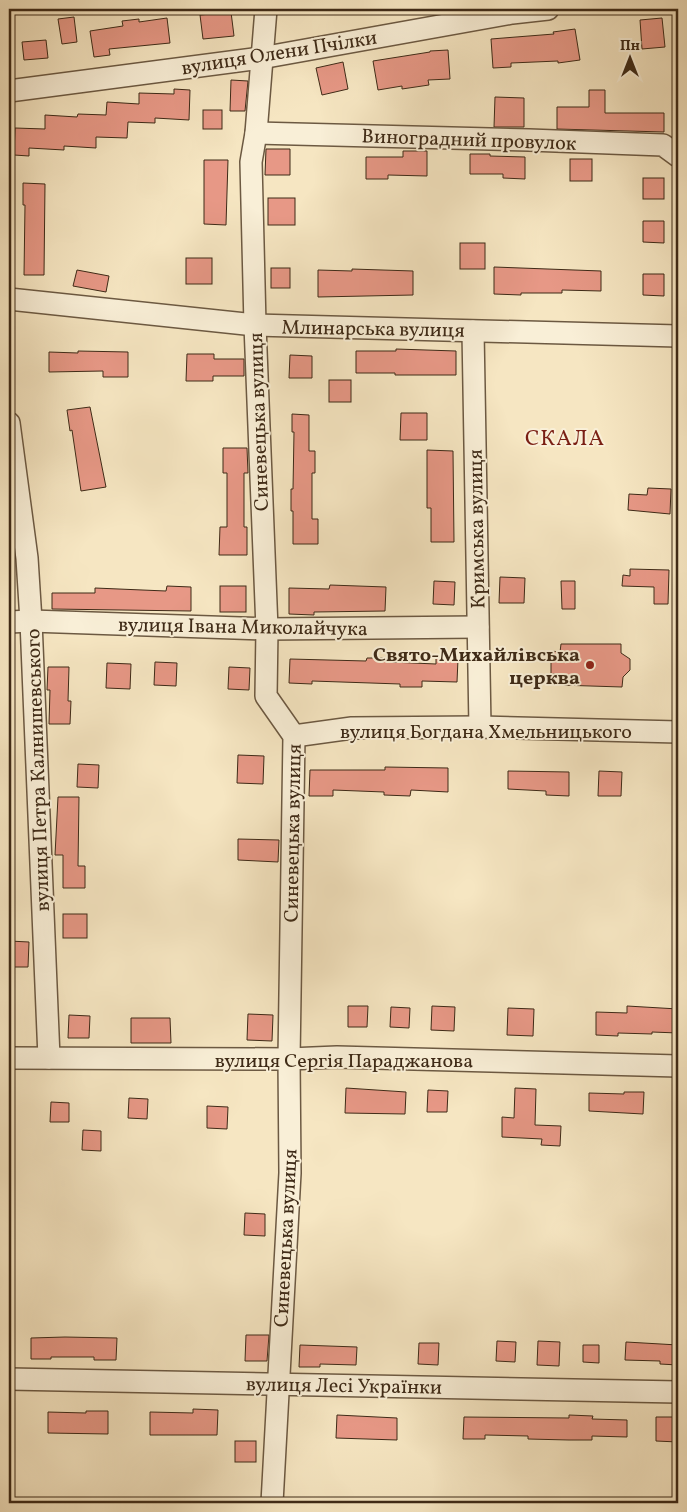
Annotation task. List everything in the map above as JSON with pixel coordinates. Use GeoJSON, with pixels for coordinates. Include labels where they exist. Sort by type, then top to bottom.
{"type":"FeatureCollection","features":[{"type":"Feature","properties":{"kind":"street","name":"Синевецька вулиця"},"geometry":{"type":"LineString","coordinates":[[266,9],[256,133],[251,162],[255,325],[267,629],[266,696],[294,736],[289,1059],[290,1173],[272,1503]]}},
{"type":"Feature","properties":{"kind":"street","name":"вулиця Олени Пчілки"},"geometry":{"type":"LineString","coordinates":[[9,90],[261,58],[512,11],[548,9]]}},
{"type":"Feature","properties":{"kind":"street","name":"Виноградний провулок"},"geometry":{"type":"LineString","coordinates":[[256,133],[663,145],[678,156]]}},
{"type":"Feature","properties":{"kind":"street","name":"Млинарська вулиця"},"geometry":{"type":"LineString","coordinates":[[9,299],[255,325],[678,336]]}},
{"type":"Feature","properties":{"kind":"street","name":"Кримська вулиця"},"geometry":{"type":"LineString","coordinates":[[473,331],[480,727]]}},
{"type":"Feature","properties":{"kind":"street","name":"вулиця Петра Калнишевського"},"geometry":{"type":"LineString","coordinates":[[9,423],[26,549],[31,621],[49,1058]]}},
{"type":"Feature","properties":{"kind":"street","name":"вулиця Івана Миколайчука"},"geometry":{"type":"LineString","coordinates":[[9,622],[31,621],[267,629],[478,627]]}},
{"type":"Feature","properties":{"kind":"street","name":"вулиця Богдана Хмельницького"},"geometry":{"type":"LineString","coordinates":[[294,736],[352,728],[480,727],[678,732]]}},
{"type":"Feature","properties":{"kind":"street","name":"вулиця Сергія Параджанова"},"geometry":{"type":"LineString","coordinates":[[9,1058],[289,1059],[337,1057],[678,1066]]}},
{"type":"Feature","properties":{"kind":"street","name":"вулиця Лесі Українки"},"geometry":{"type":"LineString","coordinates":[[9,1379],[678,1392]]}},
{"type":"Feature","properties":{"kind":"building"},"geometry":{"type":"Polygon","coordinates":[[[231,12],[234,36],[203,39],[200,15],[231,12]]]}},
{"type":"Feature","properties":{"kind":"building"},"geometry":{"type":"Polygon","coordinates":[[[74,17],[77,42],[62,44],[58,19],[74,17]]]}},
{"type":"Feature","properties":{"kind":"building"},"geometry":{"type":"Polygon","coordinates":[[[167,18],[170,43],[109,49],[110,55],[94,57],[90,31],[123,26],[122,21],[139,19],[139,22],[167,18]]]}},
{"type":"Feature","properties":{"kind":"building"},"geometry":{"type":"Polygon","coordinates":[[[662,18],[665,47],[642,49],[640,20],[662,18]]]}},
{"type":"Feature","properties":{"kind":"building"},"geometry":{"type":"Polygon","coordinates":[[[575,29],[580,60],[558,63],[558,61],[511,63],[511,67],[493,68],[491,39],[554,34],[553,32],[575,29]]]}},
{"type":"Feature","properties":{"kind":"building"},"geometry":{"type":"Polygon","coordinates":[[[46,40],[48,58],[24,60],[22,42],[46,40]]]}},
{"type":"Feature","properties":{"kind":"building"},"geometry":{"type":"Polygon","coordinates":[[[448,50],[450,79],[428,80],[429,85],[402,89],[402,86],[378,90],[373,61],[430,51],[448,50]]]}},
{"type":"Feature","properties":{"kind":"building"},"geometry":{"type":"Polygon","coordinates":[[[343,62],[348,89],[322,95],[316,68],[343,62]]]}},
{"type":"Feature","properties":{"kind":"building"},"geometry":{"type":"Polygon","coordinates":[[[231,80],[248,81],[245,111],[230,111],[231,80]]]}},
{"type":"Feature","properties":{"kind":"building"},"geometry":{"type":"Polygon","coordinates":[[[174,89],[190,90],[189,120],[155,118],[155,123],[128,122],[127,138],[96,137],[96,148],[64,146],[64,150],[29,148],[29,156],[14,155],[15,128],[45,129],[45,115],[77,117],[78,114],[106,115],[107,102],[139,104],[139,93],[174,94],[174,89]]]}},
{"type":"Feature","properties":{"kind":"building"},"geometry":{"type":"Polygon","coordinates":[[[589,90],[605,90],[605,113],[664,113],[664,132],[557,129],[557,107],[589,107],[589,90]]]}},
{"type":"Feature","properties":{"kind":"building"},"geometry":{"type":"Polygon","coordinates":[[[495,97],[524,98],[524,127],[494,127],[495,97]]]}},
{"type":"Feature","properties":{"kind":"building"},"geometry":{"type":"Polygon","coordinates":[[[203,110],[222,110],[222,129],[203,129],[203,110]]]}},
{"type":"Feature","properties":{"kind":"building"},"geometry":{"type":"Polygon","coordinates":[[[266,149],[290,149],[290,175],[265,175],[266,149]]]}},
{"type":"Feature","properties":{"kind":"building"},"geometry":{"type":"Polygon","coordinates":[[[403,151],[427,151],[427,176],[388,175],[388,179],[366,179],[366,157],[403,157],[403,151]]]}},
{"type":"Feature","properties":{"kind":"building"},"geometry":{"type":"Polygon","coordinates":[[[470,154],[525,157],[525,179],[503,178],[503,174],[470,174],[470,154]]]}},
{"type":"Feature","properties":{"kind":"building"},"geometry":{"type":"Polygon","coordinates":[[[570,159],[592,159],[592,181],[570,181],[570,159]]]}},
{"type":"Feature","properties":{"kind":"building"},"geometry":{"type":"Polygon","coordinates":[[[204,160],[228,160],[226,225],[204,224],[204,160]]]}},
{"type":"Feature","properties":{"kind":"building"},"geometry":{"type":"Polygon","coordinates":[[[643,178],[664,178],[664,199],[643,199],[643,178]]]}},
{"type":"Feature","properties":{"kind":"building"},"geometry":{"type":"Polygon","coordinates":[[[23,183],[45,184],[44,275],[24,275],[25,205],[23,205],[23,183]]]}},
{"type":"Feature","properties":{"kind":"building"},"geometry":{"type":"Polygon","coordinates":[[[268,198],[295,198],[295,225],[268,225],[268,198]]]}},
{"type":"Feature","properties":{"kind":"building"},"geometry":{"type":"Polygon","coordinates":[[[643,221],[664,221],[664,243],[643,242],[643,221]]]}},
{"type":"Feature","properties":{"kind":"building"},"geometry":{"type":"Polygon","coordinates":[[[460,243],[485,243],[485,269],[460,269],[460,243]]]}},
{"type":"Feature","properties":{"kind":"building"},"geometry":{"type":"Polygon","coordinates":[[[186,258],[212,258],[212,284],[186,284],[186,258]]]}},
{"type":"Feature","properties":{"kind":"building"},"geometry":{"type":"Polygon","coordinates":[[[494,267],[601,271],[601,291],[562,290],[562,293],[494,294],[494,267]]]}},
{"type":"Feature","properties":{"kind":"building"},"geometry":{"type":"Polygon","coordinates":[[[271,268],[290,268],[290,288],[271,288],[271,268]]]}},
{"type":"Feature","properties":{"kind":"building"},"geometry":{"type":"Polygon","coordinates":[[[352,269],[413,271],[413,295],[318,297],[318,270],[352,271],[352,269]]]}},
{"type":"Feature","properties":{"kind":"building"},"geometry":{"type":"Polygon","coordinates":[[[77,270],[109,276],[106,292],[73,286],[77,270]]]}},
{"type":"Feature","properties":{"kind":"building"},"geometry":{"type":"Polygon","coordinates":[[[643,274],[664,274],[664,296],[643,295],[643,274]]]}},
{"type":"Feature","properties":{"kind":"building"},"geometry":{"type":"Polygon","coordinates":[[[396,349],[456,351],[456,375],[356,373],[356,351],[396,351],[396,349]]]}},
{"type":"Feature","properties":{"kind":"building"},"geometry":{"type":"Polygon","coordinates":[[[78,351],[128,352],[128,377],[103,377],[103,371],[49,372],[49,352],[78,353],[78,351]]]}},
{"type":"Feature","properties":{"kind":"building"},"geometry":{"type":"Polygon","coordinates":[[[187,354],[214,354],[214,359],[244,359],[244,376],[213,376],[213,381],[186,381],[187,354]]]}},
{"type":"Feature","properties":{"kind":"building"},"geometry":{"type":"Polygon","coordinates":[[[290,355],[312,356],[312,378],[289,378],[290,355]]]}},
{"type":"Feature","properties":{"kind":"building"},"geometry":{"type":"Polygon","coordinates":[[[329,380],[351,380],[351,402],[329,402],[329,380]]]}},
{"type":"Feature","properties":{"kind":"building"},"geometry":{"type":"Polygon","coordinates":[[[90,407],[106,487],[81,491],[72,430],[70,431],[67,410],[90,407]]]}},
{"type":"Feature","properties":{"kind":"building"},"geometry":{"type":"Polygon","coordinates":[[[401,413],[427,413],[427,440],[400,440],[401,413]]]}},
{"type":"Feature","properties":{"kind":"building"},"geometry":{"type":"Polygon","coordinates":[[[292,414],[309,415],[309,451],[315,451],[315,473],[312,473],[312,519],[318,519],[318,544],[293,544],[291,489],[293,489],[294,432],[292,432],[292,414]]]}},
{"type":"Feature","properties":{"kind":"building"},"geometry":{"type":"Polygon","coordinates":[[[223,448],[247,448],[248,473],[244,473],[244,527],[247,527],[247,555],[219,555],[220,527],[227,527],[227,473],[223,473],[223,448]]]}},
{"type":"Feature","properties":{"kind":"building"},"geometry":{"type":"Polygon","coordinates":[[[427,450],[453,451],[454,542],[431,542],[431,508],[427,508],[427,450]]]}},
{"type":"Feature","properties":{"kind":"building"},"geometry":{"type":"Polygon","coordinates":[[[648,488],[671,489],[670,514],[628,510],[629,494],[647,495],[648,488]]]}},
{"type":"Feature","properties":{"kind":"building"},"geometry":{"type":"Polygon","coordinates":[[[630,569],[669,570],[668,604],[654,604],[654,587],[622,586],[623,575],[630,576],[630,569]]]}},
{"type":"Feature","properties":{"kind":"building"},"geometry":{"type":"Polygon","coordinates":[[[500,577],[525,578],[524,603],[499,603],[500,577]]]}},
{"type":"Feature","properties":{"kind":"building"},"geometry":{"type":"Polygon","coordinates":[[[434,581],[455,582],[454,605],[433,604],[434,581]]]}},
{"type":"Feature","properties":{"kind":"building"},"geometry":{"type":"Polygon","coordinates":[[[561,581],[575,581],[575,609],[562,609],[561,581]]]}},
{"type":"Feature","properties":{"kind":"building"},"geometry":{"type":"Polygon","coordinates":[[[330,585],[386,587],[385,611],[314,612],[314,615],[289,614],[289,588],[329,589],[330,585]]]}},
{"type":"Feature","properties":{"kind":"building"},"geometry":{"type":"Polygon","coordinates":[[[167,586],[191,587],[191,611],[52,609],[52,593],[95,593],[95,588],[166,591],[167,586]]]}},
{"type":"Feature","properties":{"kind":"building"},"geometry":{"type":"Polygon","coordinates":[[[220,586],[246,586],[246,612],[220,612],[220,586]]]}},
{"type":"Feature","properties":{"kind":"building","name":"Свято-Михайлівська церква"},"geometry":{"type":"Polygon","coordinates":[[[561,644],[621,644],[621,653],[630,659],[630,670],[623,677],[622,687],[559,685],[561,674],[551,674],[551,651],[560,652],[561,644]]]}},
{"type":"Feature","properties":{"kind":"building"},"geometry":{"type":"Polygon","coordinates":[[[367,658],[391,658],[390,662],[436,664],[436,658],[458,659],[457,682],[422,681],[422,687],[400,687],[400,684],[312,681],[312,684],[289,683],[290,659],[366,661],[367,658]]]}},
{"type":"Feature","properties":{"kind":"building"},"geometry":{"type":"Polygon","coordinates":[[[155,662],[177,663],[176,686],[154,685],[155,662]]]}},
{"type":"Feature","properties":{"kind":"building"},"geometry":{"type":"Polygon","coordinates":[[[107,663],[131,664],[130,689],[106,688],[107,663]]]}},
{"type":"Feature","properties":{"kind":"building"},"geometry":{"type":"Polygon","coordinates":[[[48,667],[69,667],[68,701],[71,701],[70,724],[49,724],[50,690],[47,690],[48,667]]]}},
{"type":"Feature","properties":{"kind":"building"},"geometry":{"type":"Polygon","coordinates":[[[229,667],[250,668],[249,690],[228,689],[229,667]]]}},
{"type":"Feature","properties":{"kind":"building"},"geometry":{"type":"Polygon","coordinates":[[[238,755],[264,756],[263,784],[237,783],[238,755]]]}},
{"type":"Feature","properties":{"kind":"building"},"geometry":{"type":"Polygon","coordinates":[[[78,764],[99,765],[98,788],[77,787],[78,764]]]}},
{"type":"Feature","properties":{"kind":"building"},"geometry":{"type":"Polygon","coordinates":[[[385,767],[448,768],[448,792],[411,790],[410,796],[384,795],[384,792],[333,790],[333,796],[309,796],[310,770],[385,770],[385,767]]]}},
{"type":"Feature","properties":{"kind":"building"},"geometry":{"type":"Polygon","coordinates":[[[508,771],[569,772],[569,796],[546,795],[546,791],[508,789],[508,771]]]}},
{"type":"Feature","properties":{"kind":"building"},"geometry":{"type":"Polygon","coordinates":[[[599,771],[622,772],[621,796],[598,796],[599,771]]]}},
{"type":"Feature","properties":{"kind":"building"},"geometry":{"type":"Polygon","coordinates":[[[58,797],[79,797],[78,866],[85,866],[85,888],[63,888],[63,855],[55,855],[58,797]]]}},
{"type":"Feature","properties":{"kind":"building"},"geometry":{"type":"Polygon","coordinates":[[[238,839],[279,840],[278,862],[238,860],[238,839]]]}},
{"type":"Feature","properties":{"kind":"building"},"geometry":{"type":"Polygon","coordinates":[[[63,914],[87,914],[87,938],[63,938],[63,914]]]}},
{"type":"Feature","properties":{"kind":"building"},"geometry":{"type":"Polygon","coordinates":[[[9,941],[29,942],[28,967],[9,967],[9,941]]]}},
{"type":"Feature","properties":{"kind":"building"},"geometry":{"type":"Polygon","coordinates":[[[348,1006],[368,1006],[367,1027],[348,1027],[348,1006]]]}},
{"type":"Feature","properties":{"kind":"building"},"geometry":{"type":"Polygon","coordinates":[[[432,1006],[455,1007],[454,1031],[431,1030],[432,1006]]]}},
{"type":"Feature","properties":{"kind":"building"},"geometry":{"type":"Polygon","coordinates":[[[627,1006],[678,1009],[678,1033],[652,1032],[652,1034],[618,1033],[618,1036],[596,1035],[596,1012],[627,1013],[627,1006]]]}},
{"type":"Feature","properties":{"kind":"building"},"geometry":{"type":"Polygon","coordinates":[[[391,1007],[410,1008],[409,1028],[390,1027],[391,1007]]]}},
{"type":"Feature","properties":{"kind":"building"},"geometry":{"type":"Polygon","coordinates":[[[508,1008],[534,1009],[533,1036],[507,1035],[508,1008]]]}},
{"type":"Feature","properties":{"kind":"building"},"geometry":{"type":"Polygon","coordinates":[[[248,1014],[273,1015],[272,1041],[247,1040],[248,1014]]]}},
{"type":"Feature","properties":{"kind":"building"},"geometry":{"type":"Polygon","coordinates":[[[69,1015],[90,1016],[89,1038],[68,1038],[69,1015]]]}},
{"type":"Feature","properties":{"kind":"building"},"geometry":{"type":"Polygon","coordinates":[[[131,1018],[170,1018],[171,1043],[131,1043],[131,1018]]]}},
{"type":"Feature","properties":{"kind":"building"},"geometry":{"type":"Polygon","coordinates":[[[346,1088],[406,1092],[405,1114],[345,1113],[346,1088]]]}},
{"type":"Feature","properties":{"kind":"building"},"geometry":{"type":"Polygon","coordinates":[[[515,1088],[536,1089],[535,1125],[561,1126],[560,1146],[541,1145],[542,1139],[502,1137],[502,1117],[514,1118],[515,1088]]]}},
{"type":"Feature","properties":{"kind":"building"},"geometry":{"type":"Polygon","coordinates":[[[428,1090],[448,1091],[447,1112],[427,1112],[428,1090]]]}},
{"type":"Feature","properties":{"kind":"building"},"geometry":{"type":"Polygon","coordinates":[[[624,1092],[644,1092],[643,1114],[589,1111],[589,1093],[624,1094],[624,1092]]]}},
{"type":"Feature","properties":{"kind":"building"},"geometry":{"type":"Polygon","coordinates":[[[129,1098],[148,1099],[147,1119],[128,1118],[129,1098]]]}},
{"type":"Feature","properties":{"kind":"building"},"geometry":{"type":"Polygon","coordinates":[[[51,1102],[69,1103],[69,1122],[50,1122],[51,1102]]]}},
{"type":"Feature","properties":{"kind":"building"},"geometry":{"type":"Polygon","coordinates":[[[207,1106],[228,1107],[227,1129],[207,1128],[207,1106]]]}},
{"type":"Feature","properties":{"kind":"building"},"geometry":{"type":"Polygon","coordinates":[[[83,1130],[101,1131],[101,1151],[82,1150],[83,1130]]]}},
{"type":"Feature","properties":{"kind":"building"},"geometry":{"type":"Polygon","coordinates":[[[245,1213],[265,1214],[265,1236],[244,1235],[245,1213]]]}},
{"type":"Feature","properties":{"kind":"building"},"geometry":{"type":"Polygon","coordinates":[[[246,1335],[269,1335],[267,1361],[245,1361],[246,1335]]]}},
{"type":"Feature","properties":{"kind":"building"},"geometry":{"type":"Polygon","coordinates":[[[31,1338],[117,1338],[116,1360],[94,1360],[94,1357],[31,1359],[31,1338]]]}},
{"type":"Feature","properties":{"kind":"building"},"geometry":{"type":"Polygon","coordinates":[[[497,1341],[516,1342],[515,1362],[496,1361],[497,1341]]]}},
{"type":"Feature","properties":{"kind":"building"},"geometry":{"type":"Polygon","coordinates":[[[538,1341],[560,1342],[559,1366],[537,1365],[538,1341]]]}},
{"type":"Feature","properties":{"kind":"building"},"geometry":{"type":"Polygon","coordinates":[[[626,1342],[678,1345],[678,1365],[660,1364],[660,1361],[625,1360],[626,1342]]]}},
{"type":"Feature","properties":{"kind":"building"},"geometry":{"type":"Polygon","coordinates":[[[419,1343],[439,1343],[438,1365],[418,1364],[419,1343]]]}},
{"type":"Feature","properties":{"kind":"building"},"geometry":{"type":"Polygon","coordinates":[[[300,1345],[357,1347],[356,1365],[320,1364],[320,1367],[299,1367],[300,1345]]]}},
{"type":"Feature","properties":{"kind":"building"},"geometry":{"type":"Polygon","coordinates":[[[583,1345],[599,1345],[599,1363],[583,1362],[583,1345]]]}},
{"type":"Feature","properties":{"kind":"building"},"geometry":{"type":"Polygon","coordinates":[[[193,1409],[218,1410],[217,1435],[150,1435],[150,1412],[193,1413],[193,1409]]]}},
{"type":"Feature","properties":{"kind":"building"},"geometry":{"type":"Polygon","coordinates":[[[86,1411],[108,1411],[108,1434],[48,1433],[48,1412],[86,1413],[86,1411]]]}},
{"type":"Feature","properties":{"kind":"building"},"geometry":{"type":"Polygon","coordinates":[[[337,1415],[397,1418],[397,1440],[336,1438],[337,1415]]]}},
{"type":"Feature","properties":{"kind":"building"},"geometry":{"type":"Polygon","coordinates":[[[569,1415],[593,1416],[592,1419],[627,1420],[627,1437],[592,1436],[592,1440],[569,1440],[528,1439],[528,1436],[485,1435],[485,1439],[463,1439],[464,1417],[569,1418],[569,1415]]]}},
{"type":"Feature","properties":{"kind":"building"},"geometry":{"type":"Polygon","coordinates":[[[656,1417],[678,1417],[678,1442],[656,1441],[656,1417]]]}},
{"type":"Feature","properties":{"kind":"building"},"geometry":{"type":"Polygon","coordinates":[[[235,1441],[256,1441],[256,1462],[235,1462],[235,1441]]]}},
{"type":"Feature","properties":{"kind":"place","name":"Свято-Михайлівська церква"},"geometry":{"type":"Point","coordinates":[590,665]}},
{"type":"Feature","properties":{"kind":"district","name":"СКАЛА"},"geometry":{"type":"Point","coordinates":[565,437]}}]}
